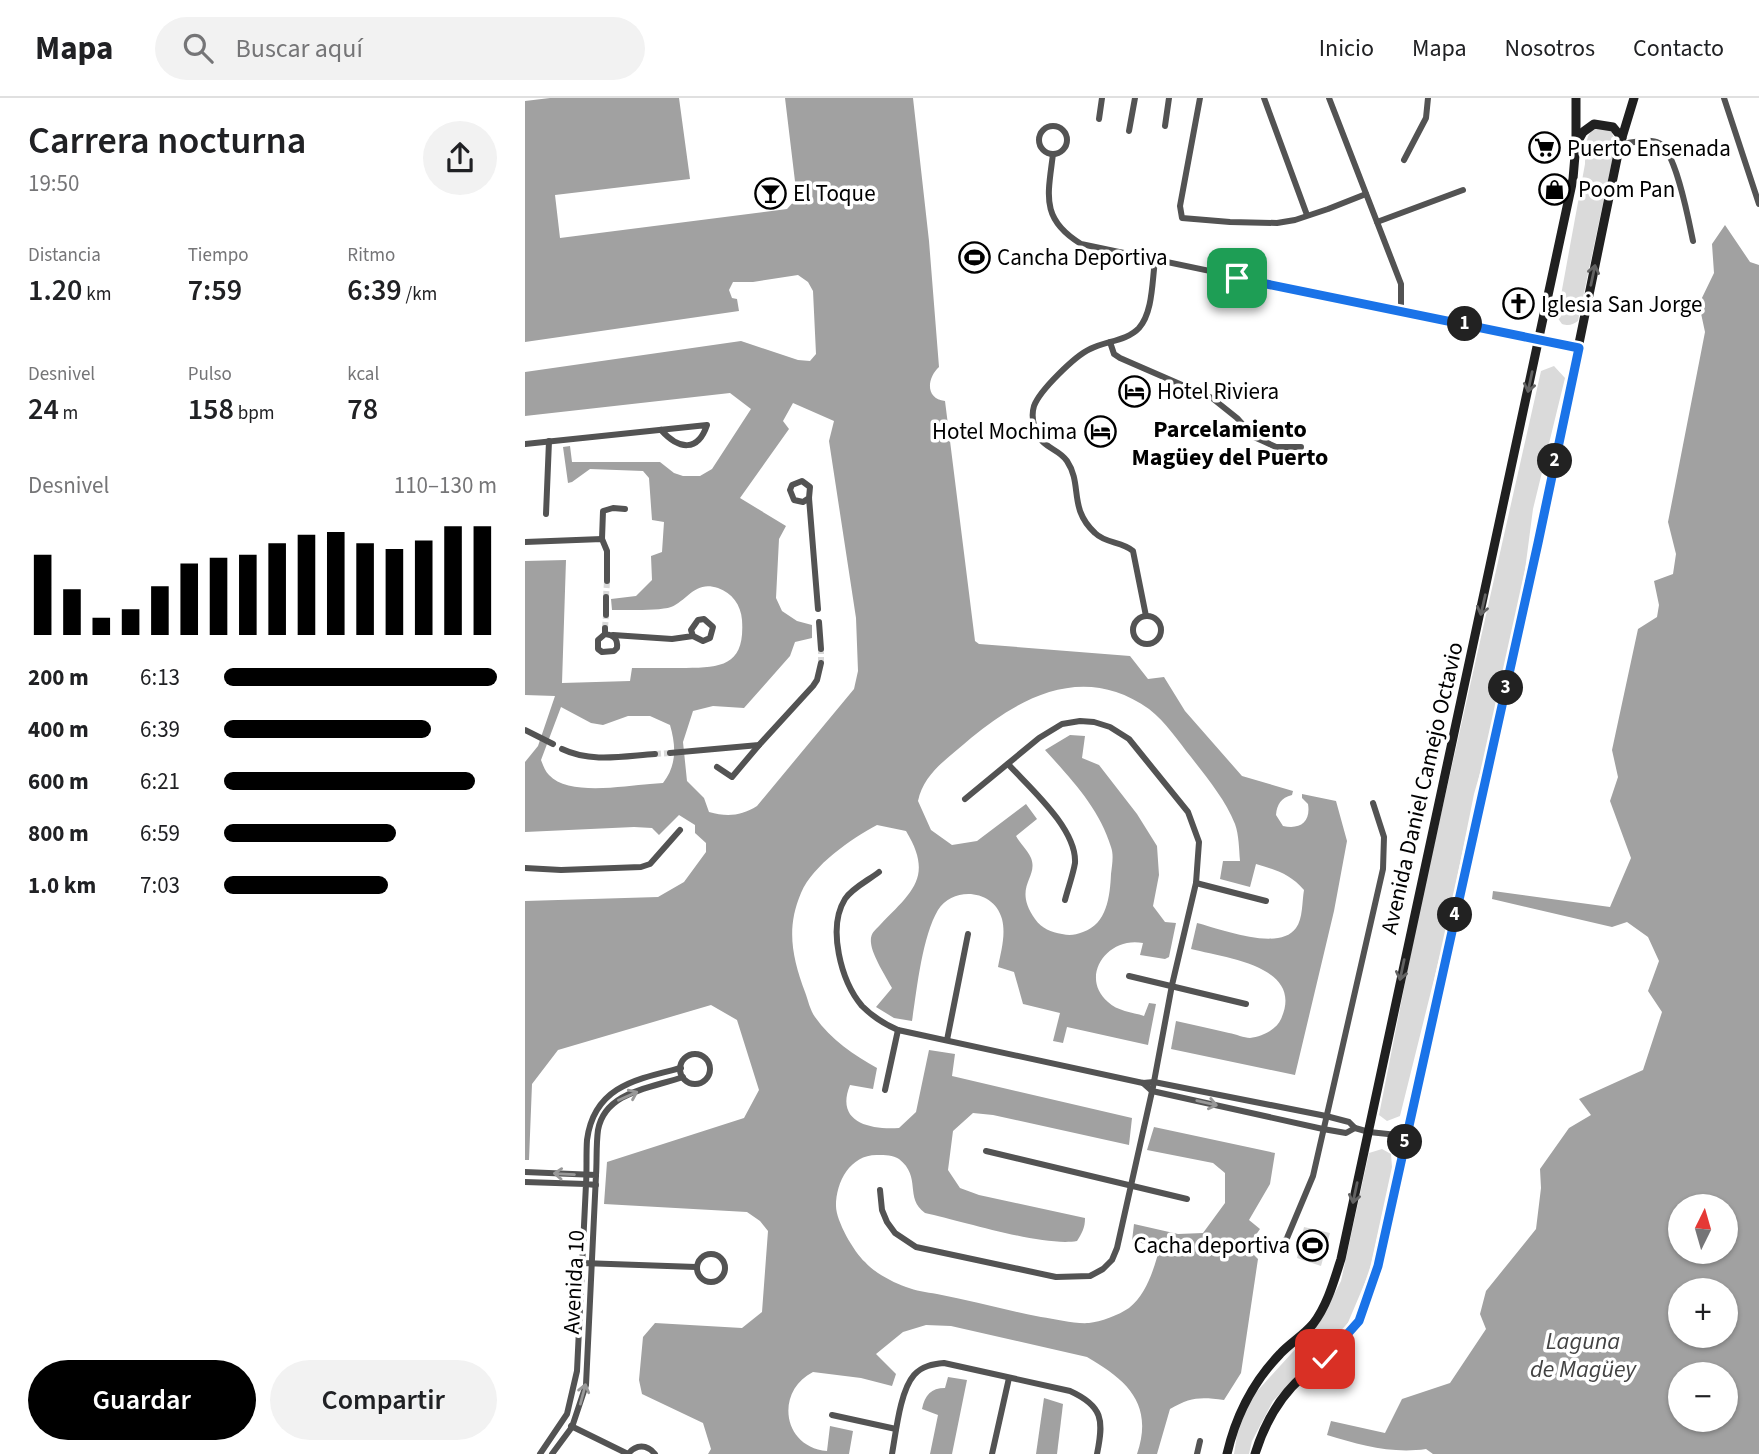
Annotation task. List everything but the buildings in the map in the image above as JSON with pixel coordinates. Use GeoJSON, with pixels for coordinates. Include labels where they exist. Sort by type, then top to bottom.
{"type":"FeatureCollection","features":[{"type":"Feature","properties":{"kind":"main road","name":"Avenida Daniel Camejo Octavio"},"geometry":{"type":"LineString","coordinates":[[1227,1454],[1233,1427],[1249,1390],[1279,1354],[1313,1324],[1328,1296],[1341,1259],[1573,180],[1576,98]]}},
{"type":"Feature","properties":{"kind":"main road"},"geometry":{"type":"LineString","coordinates":[[1255,1454],[1263,1430],[1279,1405],[1301,1377],[1325,1359],[1359,1321],[1378,1266],[1538,543],[1621,141],[1634,98]]}},
{"type":"Feature","properties":{"kind":"main road"},"geometry":{"type":"LineString","coordinates":[[1576,143],[1583,132],[1594,124],[1613,127],[1621,141]]}},
{"type":"Feature","properties":{"kind":"street"},"geometry":{"type":"LineString","coordinates":[[1099,118],[1102,98]]}},
{"type":"Feature","properties":{"kind":"street"},"geometry":{"type":"LineString","coordinates":[[1129,131],[1135,98]]}},
{"type":"Feature","properties":{"kind":"street"},"geometry":{"type":"LineString","coordinates":[[1165,126],[1169,98]]}},
{"type":"Feature","properties":{"kind":"street"},"geometry":{"type":"LineString","coordinates":[[1200,98],[1180,206],[1182,218],[1277,223],[1328,209],[1366,194]]}},
{"type":"Feature","properties":{"kind":"street"},"geometry":{"type":"LineString","coordinates":[[1264,98],[1307,215]]}},
{"type":"Feature","properties":{"kind":"street"},"geometry":{"type":"LineString","coordinates":[[1329,98],[1401,284],[1401,311]]}},
{"type":"Feature","properties":{"kind":"street"},"geometry":{"type":"LineString","coordinates":[[1404,160],[1426,118],[1428,98]]}},
{"type":"Feature","properties":{"kind":"street"},"geometry":{"type":"LineString","coordinates":[[1724,98],[1759,204]]}},
{"type":"Feature","properties":{"kind":"street"},"geometry":{"type":"LineString","coordinates":[[1053,126],[1061,128],[1067,139],[1065,148],[1053,154],[1044,150],[1039,142],[1041,132],[1053,126]]}},
{"type":"Feature","properties":{"kind":"street"},"geometry":{"type":"LineString","coordinates":[[1621,141],[1655,141],[1662,144],[1672,160],[1687,207],[1693,241]]}},
{"type":"Feature","properties":{"kind":"street"},"geometry":{"type":"LineString","coordinates":[[1053,154],[1049,207],[1054,222],[1066,236],[1081,244],[1579,348]]}},
{"type":"Feature","properties":{"kind":"street"},"geometry":{"type":"LineString","coordinates":[[1377,222],[1464,190]]}},
{"type":"Feature","properties":{"kind":"street"},"geometry":{"type":"LineString","coordinates":[[1146,615],[1133,551],[1128,546],[1101,538],[1088,527],[1077,505],[1070,465],[1056,449],[1041,440],[1033,422],[1033,409],[1036,402],[1069,365],[1087,351],[1127,337],[1137,330],[1144,320],[1155,261]]}},
{"type":"Feature","properties":{"kind":"street"},"geometry":{"type":"LineString","coordinates":[[1110,342],[1114,354],[1120,358],[1219,402],[1254,437],[1276,447],[1301,447]]}},
{"type":"Feature","properties":{"kind":"street"},"geometry":{"type":"LineString","coordinates":[[525,444],[708,425],[703,438],[693,445],[683,445],[661,430]]}},
{"type":"Feature","properties":{"kind":"street"},"geometry":{"type":"LineString","coordinates":[[547,514],[549,441]]}},
{"type":"Feature","properties":{"kind":"street"},"geometry":{"type":"LineString","coordinates":[[809,498],[818,609]]}},
{"type":"Feature","properties":{"kind":"street"},"geometry":{"type":"LineString","coordinates":[[607,581],[607,551],[601,539],[603,511],[625,509]]}},
{"type":"Feature","properties":{"kind":"street"},"geometry":{"type":"LineString","coordinates":[[525,542],[601,539]]}},
{"type":"Feature","properties":{"kind":"street"},"geometry":{"type":"LineString","coordinates":[[606,597],[606,615]]}},
{"type":"Feature","properties":{"kind":"street"},"geometry":{"type":"LineString","coordinates":[[1146,615],[1155,618],[1161,625],[1159,638],[1152,643],[1138,640],[1133,632],[1135,623],[1146,615]]}},
{"type":"Feature","properties":{"kind":"street"},"geometry":{"type":"LineString","coordinates":[[819,623],[821,649]]}},
{"type":"Feature","properties":{"kind":"street"},"geometry":{"type":"LineString","coordinates":[[608,632],[672,639],[693,636]]}},
{"type":"Feature","properties":{"kind":"street"},"geometry":{"type":"LineString","coordinates":[[717,767],[732,777],[813,686],[821,663]]}},
{"type":"Feature","properties":{"kind":"street"},"geometry":{"type":"LineString","coordinates":[[880,1190],[882,1210],[887,1222],[895,1233],[916,1247],[1056,1277],[1090,1276],[1103,1269],[1112,1260],[1122,1233],[1172,985],[1196,883],[1199,842],[1188,812],[1129,739],[1094,722],[1062,724],[1039,738],[965,799]]}},
{"type":"Feature","properties":{"kind":"street"},"geometry":{"type":"LineString","coordinates":[[525,730],[551,743]]}},
{"type":"Feature","properties":{"kind":"street"},"geometry":{"type":"LineString","coordinates":[[671,753],[759,745]]}},
{"type":"Feature","properties":{"kind":"street"},"geometry":{"type":"LineString","coordinates":[[562,749],[578,756],[593,758],[655,754]]}},
{"type":"Feature","properties":{"kind":"street"},"geometry":{"type":"LineString","coordinates":[[1008,764],[1052,812],[1071,838],[1075,862],[1065,900]]}},
{"type":"Feature","properties":{"kind":"street"},"geometry":{"type":"LineString","coordinates":[[1277,1251],[1286,1238],[1313,1177],[1383,869],[1384,837],[1373,803]]}},
{"type":"Feature","properties":{"kind":"street"},"geometry":{"type":"LineString","coordinates":[[525,868],[561,870],[641,867],[650,864],[680,830]]}},
{"type":"Feature","properties":{"kind":"street"},"geometry":{"type":"LineString","coordinates":[[879,873],[847,896],[838,913],[835,934],[839,956],[860,1003],[874,1017],[898,1030],[1143,1083],[1154,1082],[1326,1116],[1349,1122],[1355,1128],[1369,1132],[1407,1136]]}},
{"type":"Feature","properties":{"kind":"street"},"geometry":{"type":"LineString","coordinates":[[1196,883],[1266,901]]}},
{"type":"Feature","properties":{"kind":"street"},"geometry":{"type":"LineString","coordinates":[[947,1040],[968,934]]}},
{"type":"Feature","properties":{"kind":"street"},"geometry":{"type":"LineString","coordinates":[[1129,976],[1246,1004]]}},
{"type":"Feature","properties":{"kind":"street"},"geometry":{"type":"LineString","coordinates":[[885,1090],[898,1030]]}},
{"type":"Feature","properties":{"kind":"street"},"geometry":{"type":"LineString","coordinates":[[693,1054],[702,1056],[709,1063],[710,1072],[705,1080],[691,1083],[683,1077],[681,1068],[684,1059],[693,1054]]}},
{"type":"Feature","properties":{"kind":"street","name":"Avenida 10"},"geometry":{"type":"LineString","coordinates":[[540,1454],[563,1422],[577,1371],[587,1138],[602,1102],[618,1088],[681,1068]]}},
{"type":"Feature","properties":{"kind":"street","name":"Avenida 10"},"geometry":{"type":"LineString","coordinates":[[552,1454],[572,1427],[586,1385],[596,1175],[599,1130],[603,1118],[623,1096],[683,1077]]}},
{"type":"Feature","properties":{"kind":"street"},"geometry":{"type":"LineString","coordinates":[[1143,1083],[1152,1091],[1323,1129],[1346,1133],[1355,1128]]}},
{"type":"Feature","properties":{"kind":"street"},"geometry":{"type":"LineString","coordinates":[[986,1151],[1187,1199]]}},
{"type":"Feature","properties":{"kind":"street"},"geometry":{"type":"LineString","coordinates":[[525,1172],[596,1175]]}},
{"type":"Feature","properties":{"kind":"street"},"geometry":{"type":"LineString","coordinates":[[525,1182],[596,1185]]}},
{"type":"Feature","properties":{"kind":"street"},"geometry":{"type":"LineString","coordinates":[[712,1254],[722,1259],[725,1269],[720,1279],[710,1282],[700,1278],[697,1267],[701,1257],[712,1254]]}},
{"type":"Feature","properties":{"kind":"street"},"geometry":{"type":"LineString","coordinates":[[582,1264],[697,1267]]}},
{"type":"Feature","properties":{"kind":"street"},"geometry":{"type":"LineString","coordinates":[[892,1454],[906,1389],[915,1374],[930,1365],[944,1363],[1070,1391],[1086,1398],[1097,1408],[1101,1426],[1097,1454]]}},
{"type":"Feature","properties":{"kind":"street"},"geometry":{"type":"LineString","coordinates":[[992,1454],[1009,1378]]}},
{"type":"Feature","properties":{"kind":"street"},"geometry":{"type":"LineString","coordinates":[[832,1415],[896,1429]]}},
{"type":"Feature","properties":{"kind":"street"},"geometry":{"type":"LineString","coordinates":[[563,1422],[628,1454],[638,1446],[649,1448],[655,1454]]}},
{"type":"Feature","properties":{"kind":"street"},"geometry":{"type":"LineString","coordinates":[[1197,1454],[1199,1441]]}},
{"type":"Feature","properties":{"kind":"shaded area"},"geometry":{"type":"Polygon","coordinates":[[[1596,126],[1610,129],[1616,142],[1578,321],[1564,325],[1557,317],[1585,164],[1586,143],[1596,126]]]}},
{"type":"Feature","properties":{"kind":"shaded area"},"geometry":{"type":"Polygon","coordinates":[[[1554,366],[1565,378],[1533,509],[1525,570],[1495,721],[1474,794],[1448,923],[1400,1116],[1387,1121],[1379,1115],[1419,912],[1541,371],[1554,366]]]}},
{"type":"Feature","properties":{"kind":"shaded area"},"geometry":{"type":"Polygon","coordinates":[[[1382,1149],[1391,1154],[1392,1167],[1369,1273],[1347,1325],[1273,1401],[1252,1441],[1249,1454],[1234,1454],[1237,1435],[1250,1399],[1320,1322],[1341,1281],[1369,1153],[1382,1149]]]}},
{"type":"Feature","properties":{"kind":"shaded area","name":"Cacha deportiva"},"geometry":{"type":"Polygon","coordinates":[[[1304,1227],[1330,1233],[1321,1266],[1297,1258],[1304,1227]]]}},
{"type":"Feature","properties":{"kind":"water"},"geometry":{"type":"Polygon","coordinates":[[[550,98],[679,98],[690,179],[555,195],[560,238],[787,209],[797,198],[785,98],[913,98],[929,241],[939,367],[932,377],[930,387],[934,396],[945,401],[975,641],[979,644],[1130,656],[1148,679],[1164,677],[1185,711],[1242,776],[1293,791],[1277,808],[1276,815],[1283,826],[1299,826],[1306,820],[1308,804],[1302,794],[1336,801],[1347,841],[1334,911],[1295,1075],[1171,1049],[1176,1021],[1250,1038],[1269,1032],[1279,1023],[1285,1001],[1282,987],[1272,976],[1241,961],[1191,949],[1197,923],[1234,934],[1264,939],[1288,935],[1300,920],[1304,890],[1288,876],[1256,864],[1250,887],[1220,879],[1223,861],[1240,861],[1235,824],[1226,806],[1155,714],[1125,696],[1102,688],[1056,690],[1012,709],[991,722],[939,766],[926,782],[918,801],[931,830],[952,845],[977,841],[1026,804],[1037,819],[1016,836],[1030,855],[1033,865],[1026,890],[1029,908],[1047,930],[1068,935],[1083,932],[1097,923],[1106,908],[1110,891],[1112,850],[1092,807],[1045,750],[1070,735],[1085,736],[1082,758],[1099,765],[1137,814],[1157,846],[1159,875],[1153,906],[1165,922],[1176,923],[1169,957],[1165,959],[1140,955],[1143,943],[1130,942],[1108,952],[1097,970],[1096,981],[1100,992],[1116,1007],[1144,1016],[1149,1003],[1156,1004],[1148,1045],[1067,1027],[1063,1043],[1053,1041],[1060,1013],[1023,1004],[1014,972],[998,967],[1003,931],[998,909],[991,902],[973,894],[963,894],[945,902],[932,921],[921,964],[912,1021],[894,1018],[876,1007],[892,988],[874,954],[872,935],[910,893],[919,872],[914,847],[906,831],[877,825],[856,838],[814,873],[796,906],[792,930],[794,955],[815,1017],[836,1040],[877,1068],[873,1089],[850,1085],[847,1108],[858,1121],[877,1127],[899,1128],[916,1112],[929,1050],[955,1054],[952,1076],[1132,1118],[1129,1145],[973,1113],[953,1131],[948,1170],[960,1188],[979,1195],[1085,1218],[1077,1241],[1062,1242],[1024,1237],[925,1213],[915,1201],[910,1173],[899,1159],[878,1155],[860,1159],[842,1179],[837,1197],[837,1212],[846,1236],[861,1257],[874,1270],[890,1280],[917,1290],[1041,1317],[1083,1323],[1104,1320],[1125,1311],[1141,1296],[1160,1247],[1132,1241],[1134,1224],[1178,1234],[1203,1233],[1225,1203],[1225,1173],[1213,1163],[1147,1150],[1154,1127],[1275,1153],[1270,1184],[1249,1220],[1260,1229],[1253,1239],[1253,1254],[1258,1259],[1241,1373],[1224,1400],[1196,1399],[1170,1409],[1157,1454],[1137,1454],[1142,1421],[1133,1395],[1114,1375],[1087,1357],[951,1326],[926,1325],[903,1332],[876,1354],[896,1374],[892,1386],[861,1378],[813,1372],[801,1381],[789,1404],[789,1417],[800,1440],[827,1451],[830,1426],[853,1431],[849,1454],[708,1454],[711,1449],[703,1423],[642,1394],[639,1380],[643,1337],[655,1323],[742,1328],[762,1312],[768,1231],[747,1212],[604,1204],[607,1162],[744,1118],[759,1090],[737,1020],[711,1005],[558,1050],[532,1084],[529,1160],[525,1160],[525,901],[658,897],[684,882],[706,852],[706,843],[695,833],[695,825],[679,815],[659,835],[652,828],[634,827],[525,832],[525,762],[538,746],[555,696],[525,695],[525,561],[566,560],[562,683],[630,681],[632,668],[699,668],[711,667],[729,660],[736,655],[740,646],[742,620],[738,605],[723,590],[703,587],[666,608],[612,610],[611,599],[636,596],[652,580],[651,556],[662,552],[664,522],[652,520],[649,478],[643,471],[590,469],[568,483],[563,447],[570,446],[572,462],[660,462],[674,473],[700,476],[712,469],[751,409],[730,393],[525,416],[525,372],[741,341],[798,360],[810,361],[816,354],[813,291],[808,282],[798,275],[753,282],[733,282],[729,290],[732,298],[737,299],[739,311],[525,342],[525,101],[550,98]],[[793,403],[783,421],[789,429],[740,498],[786,526],[779,539],[776,598],[782,611],[797,621],[812,625],[812,638],[795,642],[790,656],[744,708],[713,706],[693,711],[683,742],[687,781],[704,798],[709,812],[716,814],[740,814],[757,806],[854,689],[858,671],[856,618],[829,441],[834,421],[793,403]],[[561,707],[541,760],[548,773],[558,781],[582,788],[611,788],[663,783],[668,776],[674,755],[670,725],[650,716],[628,716],[603,725],[591,723],[561,707]]]}},
{"type":"Feature","properties":{"kind":"water","name":"Laguna de Magüey"},"geometry":{"type":"Polygon","coordinates":[[[1725,225],[1750,262],[1759,265],[1759,1454],[1433,1454],[1426,1449],[1376,1448],[1327,1435],[1331,1421],[1385,1433],[1402,1399],[1450,1383],[1486,1329],[1480,1314],[1486,1291],[1536,1229],[1541,1188],[1540,1169],[1569,1128],[1591,1115],[1579,1099],[1643,1070],[1662,1012],[1648,991],[1659,961],[1648,937],[1627,922],[1612,927],[1492,899],[1493,891],[1610,907],[1631,858],[1610,801],[1618,777],[1612,750],[1638,629],[1657,617],[1659,605],[1654,581],[1673,574],[1676,554],[1668,522],[1705,332],[1699,304],[1714,273],[1712,244],[1725,225]]]}},
{"type":"Feature","properties":{"kind":"water"},"geometry":{"type":"Polygon","coordinates":[[[948,1377],[967,1380],[952,1454],[930,1454],[938,1415],[922,1409],[929,1393],[945,1388],[948,1377]]]}},
{"type":"Feature","properties":{"kind":"water"},"geometry":{"type":"Polygon","coordinates":[[[1044,1398],[1063,1404],[1057,1454],[1036,1454],[1044,1398]]]}},
{"type":"Feature","properties":{"kind":"tunnel"},"geometry":{"type":"LineString","coordinates":[[606,597],[607,581]]}},
{"type":"Feature","properties":{"kind":"tunnel"},"geometry":{"type":"LineString","coordinates":[[605,628],[606,615]]}},
{"type":"Feature","properties":{"kind":"tunnel"},"geometry":{"type":"LineString","coordinates":[[821,649],[821,663]]}},
{"type":"Feature","properties":{"kind":"tunnel"},"geometry":{"type":"LineString","coordinates":[[655,754],[670,753]]}},
{"type":"Feature","properties":{"kind":"place","name":"Puerto Ensenada"},"geometry":{"type":"Point","coordinates":[1544,148]}},
{"type":"Feature","properties":{"kind":"place","name":"Poom Pan"},"geometry":{"type":"Point","coordinates":[1555,189]}},
{"type":"Feature","properties":{"kind":"place","name":"El Toque"},"geometry":{"type":"Point","coordinates":[770,193]}},
{"type":"Feature","properties":{"kind":"place","name":"Cancha Deportiva"},"geometry":{"type":"Point","coordinates":[974,257]}},
{"type":"Feature","properties":{"kind":"place","name":"Iglesia San Jorge"},"geometry":{"type":"Point","coordinates":[1518,304]}},
{"type":"Feature","properties":{"kind":"place","name":"Hotel Riviera"},"geometry":{"type":"Point","coordinates":[1134,391]}},
{"type":"Feature","properties":{"kind":"place","name":"Hotel Mochima"},"geometry":{"type":"Point","coordinates":[1100,431]}},
{"type":"Feature","properties":{"kind":"place","name":"Cacha deportiva"},"geometry":{"type":"Point","coordinates":[1313,1245]}},
{"type":"Feature","properties":{"kind":"district","name":"Parcelamiento Magüey del Puerto"},"geometry":{"type":"Point","coordinates":[1230,443]}},
{"type":"Feature","properties":{"kind":"route"},"geometry":{"type":"LineString","coordinates":[[1237,278],[1579,348],[1378,1266],[1359,1321],[1325,1359]]}}]}
